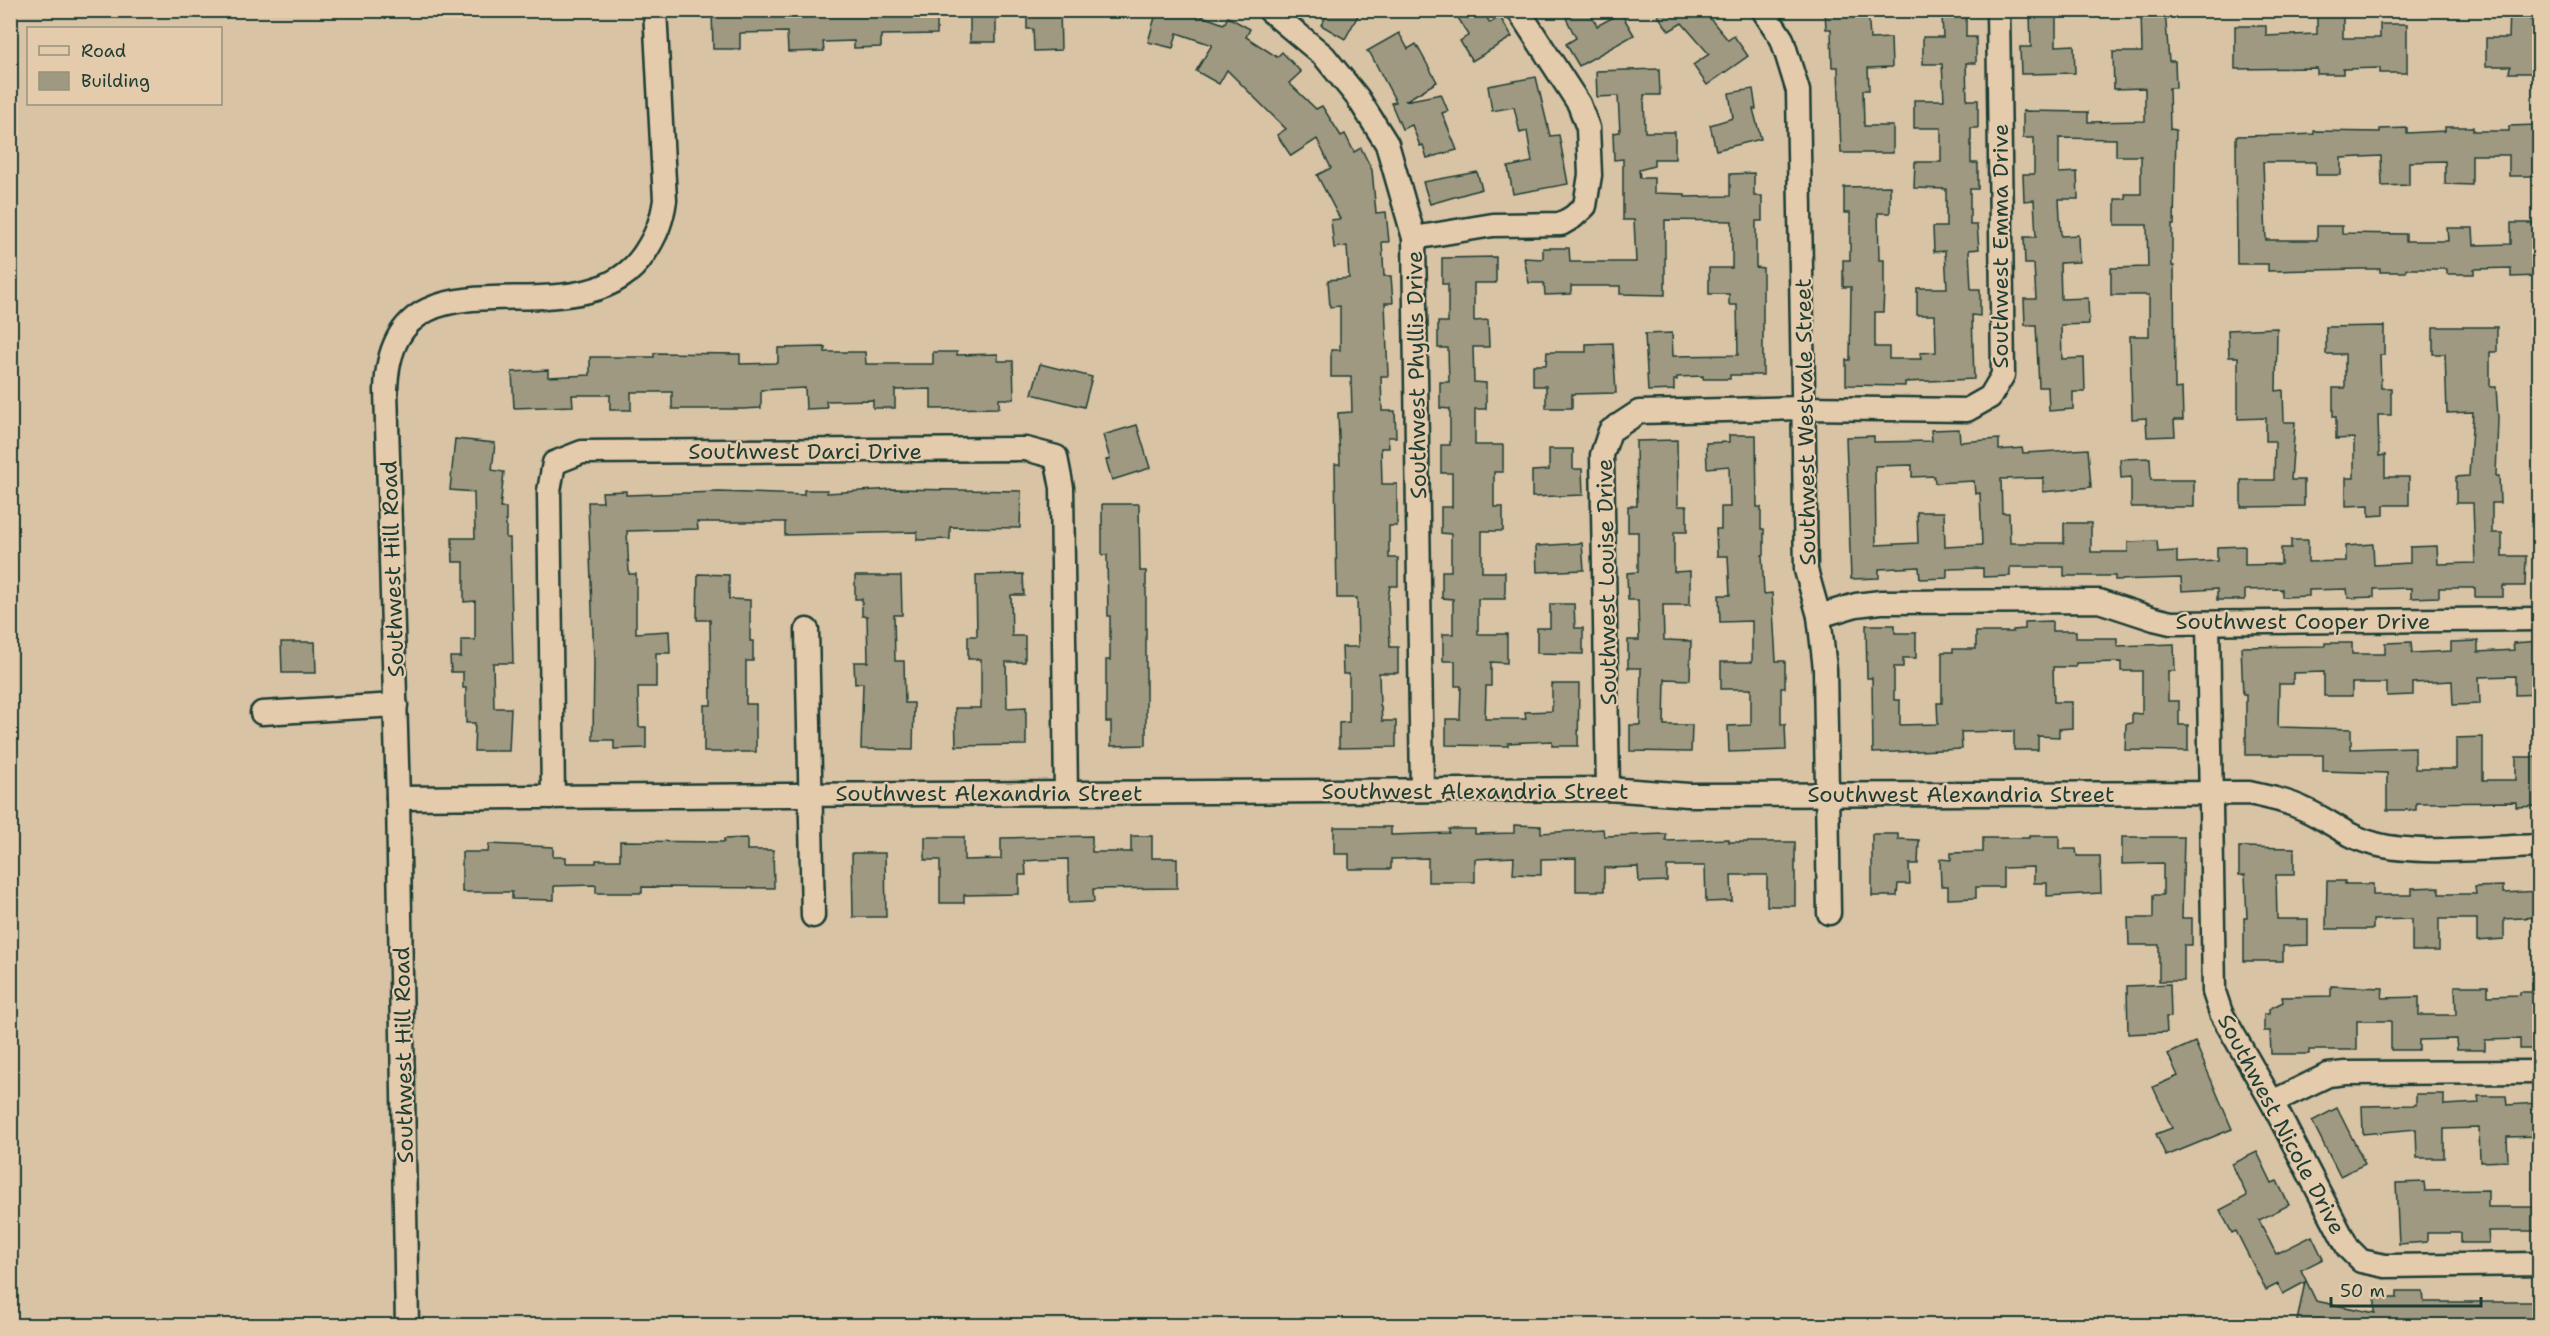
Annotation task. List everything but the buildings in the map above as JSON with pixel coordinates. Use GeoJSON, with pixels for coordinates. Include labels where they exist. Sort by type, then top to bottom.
{"type":"FeatureCollection","features":[{"type":"Feature","properties":{"kind":"street","name":"Southwest Hill Road"},"geometry":{"type":"LineString","coordinates":[[407,1326],[396,705],[386,390],[390,357],[399,336],[416,317],[438,304],[473,298],[560,297],[596,291],[621,278],[640,260],[656,236],[663,219],[665,200],[655,10]]}},
{"type":"Feature","properties":{"kind":"street","name":"Southwest Phyllis Drive"},"geometry":{"type":"LineString","coordinates":[[1269,10],[1324,56],[1358,98],[1387,144],[1414,238],[1422,790]]}},
{"type":"Feature","properties":{"kind":"street"},"geometry":{"type":"LineString","coordinates":[[1414,238],[1492,225],[1561,224],[1585,206],[1590,175],[1588,128],[1579,104],[1518,10]]}},
{"type":"Feature","properties":{"kind":"street","name":"Southwest Westvale Street"},"geometry":{"type":"LineString","coordinates":[[1763,10],[1782,39],[1798,91],[1806,570],[1819,616],[1825,669],[1828,913]]}},
{"type":"Feature","properties":{"kind":"street","name":"Southwest Emma Drive"},"geometry":{"type":"LineString","coordinates":[[1803,408],[1967,410],[1990,397],[2003,375],[1998,10]]}},
{"type":"Feature","properties":{"kind":"street","name":"Southwest Louise Drive"},"geometry":{"type":"LineString","coordinates":[[1608,789],[1602,455],[1610,430],[1639,412],[1803,408]]}},
{"type":"Feature","properties":{"kind":"street","name":"Southwest Darci Drive"},"geometry":{"type":"LineString","coordinates":[[553,797],[549,491],[554,463],[582,452],[1026,449],[1056,457],[1062,488],[1066,793]]}},
{"type":"Feature","properties":{"kind":"street","name":"Southwest Cooper Drive"},"geometry":{"type":"LineString","coordinates":[[1819,616],[1856,605],[1881,602],[2080,599],[2114,604],[2154,620],[2171,623],[2540,619]]}},
{"type":"Feature","properties":{"kind":"street","name":"Southwest Nicole Drive"},"geometry":{"type":"LineString","coordinates":[[2208,622],[2214,992],[2221,1013],[2272,1102],[2348,1248],[2361,1261],[2385,1266],[2540,1264]]}},
{"type":"Feature","properties":{"kind":"street"},"geometry":{"type":"LineString","coordinates":[[807,630],[813,916]]}},
{"type":"Feature","properties":{"kind":"street"},"geometry":{"type":"LineString","coordinates":[[262,713],[396,705]]}},
{"type":"Feature","properties":{"kind":"street","name":"Southwest Alexandria Street"},"geometry":{"type":"LineString","coordinates":[[398,798],[1608,789],[1688,795],[2249,793],[2281,800],[2307,810],[2347,834],[2376,845],[2422,849],[2540,846]]}},
{"type":"Feature","properties":{"kind":"street"},"geometry":{"type":"LineString","coordinates":[[2272,1102],[2328,1075],[2540,1072]]}}]}
